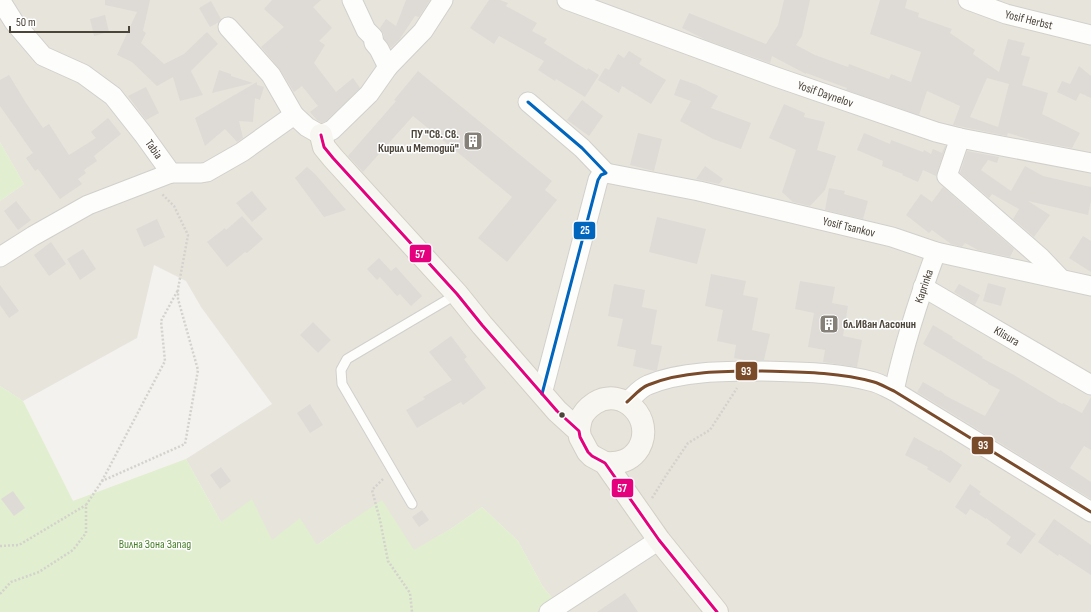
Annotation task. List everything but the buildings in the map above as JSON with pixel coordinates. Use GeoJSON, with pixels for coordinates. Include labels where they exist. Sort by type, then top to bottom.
{"type":"FeatureCollection","features":[{"type":"Feature","properties":{"kind":"street","name":"Tabia"},"geometry":{"type":"LineString","coordinates":[[0,257],[32,236],[88,205],[149,180],[171,173],[144,134],[113,96],[83,74],[43,56],[14,22],[1,0]]}},
{"type":"Feature","properties":{"kind":"street"},"geometry":{"type":"LineString","coordinates":[[352,0],[366,30],[372,37],[388,66]]}},
{"type":"Feature","properties":{"kind":"street"},"geometry":{"type":"LineString","coordinates":[[321,135],[332,130],[369,94],[388,66],[423,31],[443,0]]}},
{"type":"Feature","properties":{"kind":"street","name":"Yosif Daynelov"},"geometry":{"type":"LineString","coordinates":[[567,0],[776,77],[936,132],[1091,163]]}},
{"type":"Feature","properties":{"kind":"street","name":"Yosif Herbst"},"geometry":{"type":"LineString","coordinates":[[968,0],[1006,14],[1091,35]]}},
{"type":"Feature","properties":{"kind":"street"},"geometry":{"type":"LineString","coordinates":[[228,27],[271,75],[294,114],[307,127],[321,135],[324,147],[333,158],[457,294],[557,411],[579,431]]}},
{"type":"Feature","properties":{"kind":"street"},"geometry":{"type":"LineString","coordinates":[[528,102],[582,148],[606,173],[601,175],[598,180],[542,394]]}},
{"type":"Feature","properties":{"kind":"street"},"geometry":{"type":"LineString","coordinates":[[171,173],[207,172],[242,152],[294,114]]}},
{"type":"Feature","properties":{"kind":"street"},"geometry":{"type":"LineString","coordinates":[[960,138],[947,176],[1041,258],[1061,279]]}},
{"type":"Feature","properties":{"kind":"street","name":"Yosif Tsankov"},"geometry":{"type":"LineString","coordinates":[[606,173],[706,192],[892,238],[936,252],[1091,286]]}},
{"type":"Feature","properties":{"kind":"street","name":"Kaprinka"},"geometry":{"type":"LineString","coordinates":[[894,391],[901,357],[923,287],[936,252]]}},
{"type":"Feature","properties":{"kind":"street","name":"Klisura"},"geometry":{"type":"LineString","coordinates":[[923,287],[1091,385]]}},
{"type":"Feature","properties":{"kind":"street"},"geometry":{"type":"LineString","coordinates":[[627,402],[647,385],[677,376],[717,372],[804,372],[848,377],[876,383],[894,391],[1091,512]]}},
{"type":"Feature","properties":{"kind":"street"},"geometry":{"type":"LineString","coordinates":[[614,398],[627,402],[636,409],[642,419],[644,431],[642,442],[636,452],[628,460],[616,463],[605,463],[588,452],[580,437],[579,431],[581,418],[589,407],[600,400],[614,398]]}},
{"type":"Feature","properties":{"kind":"street"},"geometry":{"type":"LineString","coordinates":[[605,463],[659,540],[717,612]]}},
{"type":"Feature","properties":{"kind":"street"},"geometry":{"type":"LineString","coordinates":[[549,612],[659,540]]}},
{"type":"Feature","properties":{"kind":"lane"},"geometry":{"type":"LineString","coordinates":[[412,504],[342,384],[341,370],[347,359],[457,294]]}},
{"type":"Feature","properties":{"kind":"path"},"geometry":{"type":"LineString","coordinates":[[102,481],[185,444],[198,370],[178,299],[178,289],[188,235],[174,206],[149,180]]}},
{"type":"Feature","properties":{"kind":"path"},"geometry":{"type":"LineString","coordinates":[[0,546],[19,545],[86,505],[102,481],[165,360],[161,321],[178,289]]}},
{"type":"Feature","properties":{"kind":"path"},"geometry":{"type":"LineString","coordinates":[[642,516],[667,474],[688,443],[710,430],[748,371]]}},
{"type":"Feature","properties":{"kind":"path"},"geometry":{"type":"LineString","coordinates":[[381,451],[383,479],[372,490],[380,520],[388,561],[410,593],[412,612]]}},
{"type":"Feature","properties":{"kind":"path"},"geometry":{"type":"LineString","coordinates":[[0,594],[11,582],[39,572],[73,550],[86,534],[86,505]]}},
{"type":"Feature","properties":{"kind":"shaded area"},"geometry":{"type":"Polygon","coordinates":[[[0,0],[1091,0],[1091,612],[564,612],[543,587],[518,541],[482,507],[452,528],[414,551],[345,525],[317,545],[272,540],[221,522],[186,459],[272,404],[201,307],[186,281],[154,265],[137,338],[23,401],[0,386],[0,201],[24,184],[0,142],[0,0]]]}},
{"type":"Feature","properties":{"kind":"green space"},"geometry":{"type":"Polygon","coordinates":[[[0,142],[24,184],[0,201],[0,142]]]}},
{"type":"Feature","properties":{"kind":"green space","name":"Вилна Зона Запад"},"geometry":{"type":"Polygon","coordinates":[[[0,386],[23,401],[73,501],[186,459],[221,522],[252,499],[272,540],[300,518],[317,545],[382,500],[414,550],[452,528],[482,507],[518,541],[543,587],[564,612],[0,612],[0,386]]]}},
{"type":"Feature","properties":{"kind":"transit line","name":"25"},"geometry":{"type":"LineString","coordinates":[[528,102],[582,148],[606,173],[601,175],[598,180],[542,394]]}},
{"type":"Feature","properties":{"kind":"transit line","name":"57"},"geometry":{"type":"LineString","coordinates":[[321,135],[324,147],[333,158],[457,294],[557,411],[579,431],[580,437],[588,452],[605,463],[659,540],[717,612]]}},
{"type":"Feature","properties":{"kind":"transit line","name":"93"},"geometry":{"type":"LineString","coordinates":[[627,402],[645,386],[661,380],[689,374],[748,371],[819,373],[847,376],[877,383],[894,391],[1091,512]]}},
{"type":"Feature","properties":{"kind":"place","name":"ПУ \"Св. Св. Кирил и Методий\""},"geometry":{"type":"Point","coordinates":[473,141]}},
{"type":"Feature","properties":{"kind":"place","name":"бл.Иван Ласонин"},"geometry":{"type":"Point","coordinates":[829,324]}}]}
